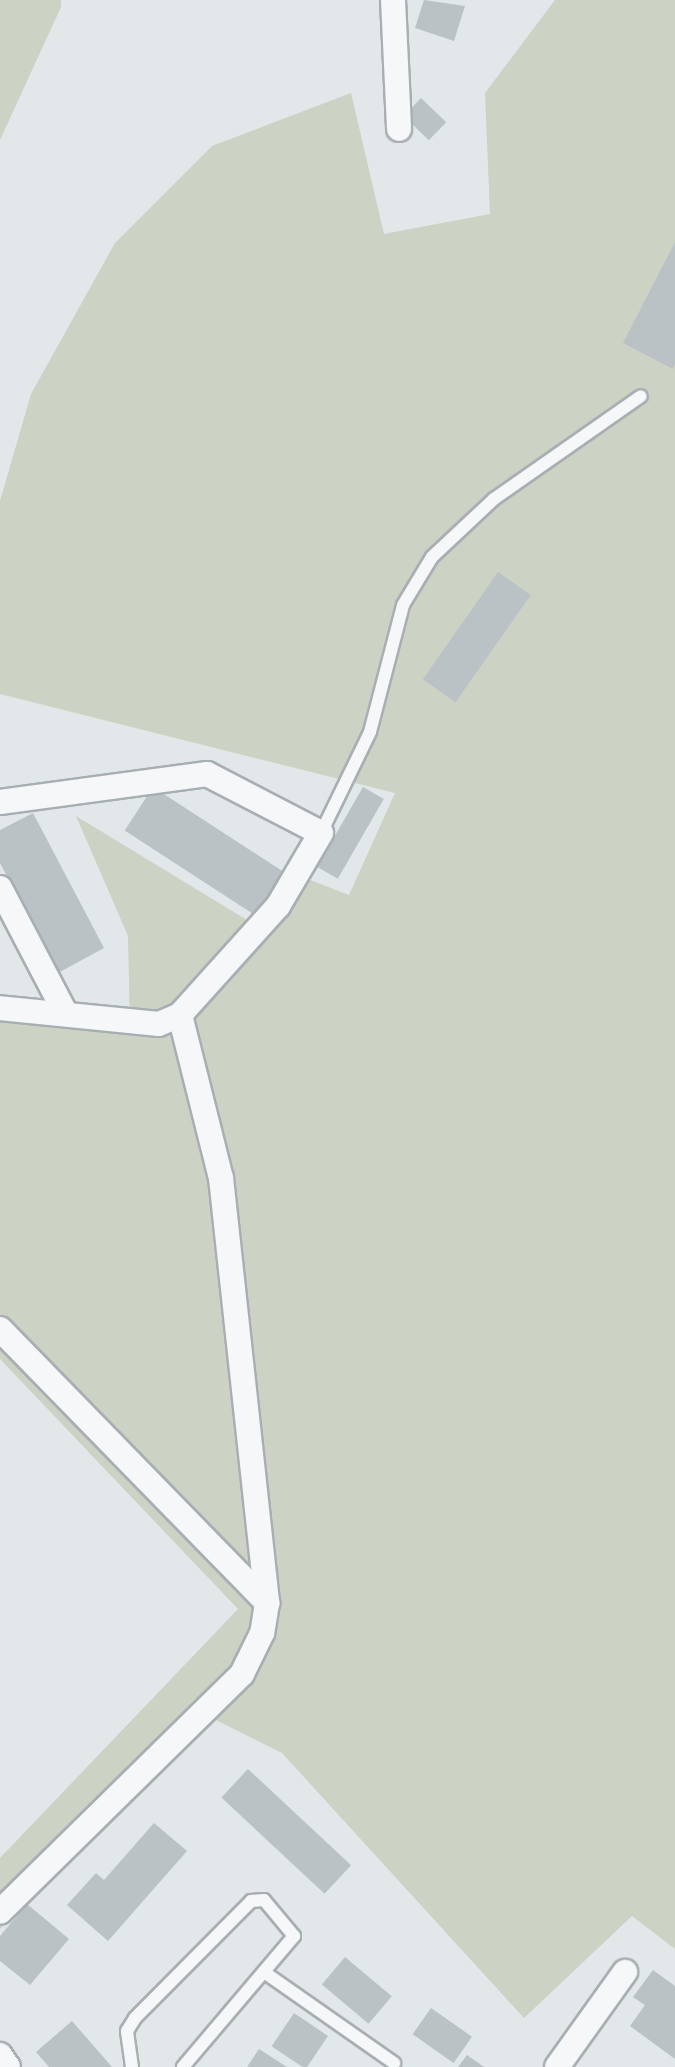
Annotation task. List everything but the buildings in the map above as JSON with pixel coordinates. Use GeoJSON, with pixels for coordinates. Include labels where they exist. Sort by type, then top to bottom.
{"type":"FeatureCollection","features":[{"type":"Feature","properties":{"kind":"street"},"geometry":{"type":"LineString","coordinates":[[393,0],[399,129]]}},
{"type":"Feature","properties":{"kind":"street"},"geometry":{"type":"LineString","coordinates":[[0,802],[207,774],[321,833],[278,906],[180,1015],[159,1024],[0,1008]]}},
{"type":"Feature","properties":{"kind":"street"},"geometry":{"type":"LineString","coordinates":[[0,888],[66,1014]]}},
{"type":"Feature","properties":{"kind":"street"},"geometry":{"type":"LineString","coordinates":[[0,1912],[242,1674],[262,1633],[267,1603],[221,1178],[180,1015]]}},
{"type":"Feature","properties":{"kind":"street"},"geometry":{"type":"LineString","coordinates":[[0,1329],[267,1603]]}},
{"type":"Feature","properties":{"kind":"street"},"geometry":{"type":"LineString","coordinates":[[557,2067],[625,1972]]}},
{"type":"Feature","properties":{"kind":"street"},"geometry":{"type":"LineString","coordinates":[[0,2055],[8,2067]]}},
{"type":"Feature","properties":{"kind":"lane"},"geometry":{"type":"LineString","coordinates":[[321,833],[370,732],[403,605],[432,557],[494,499],[641,396]]}},
{"type":"Feature","properties":{"kind":"lane"},"geometry":{"type":"LineString","coordinates":[[132,2067],[127,2031],[135,2018],[257,1897],[294,1936],[183,2067]]}},
{"type":"Feature","properties":{"kind":"lane"},"geometry":{"type":"LineString","coordinates":[[264,1972],[394,2063]]}},
{"type":"Feature","properties":{"kind":"shaded area"},"geometry":{"type":"Polygon","coordinates":[[[0,0],[61,0],[61,7],[0,140],[0,0]]]}},
{"type":"Feature","properties":{"kind":"shaded area"},"geometry":{"type":"Polygon","coordinates":[[[555,0],[675,0],[675,1949],[632,1916],[524,2018],[282,1753],[212,1718],[0,1929],[0,1858],[238,1609],[0,1359],[0,1016],[130,1030],[128,936],[76,816],[270,934],[305,878],[349,895],[395,793],[0,694],[0,501],[31,394],[115,243],[212,146],[351,93],[384,234],[490,214],[485,93],[555,0]]]}}]}
